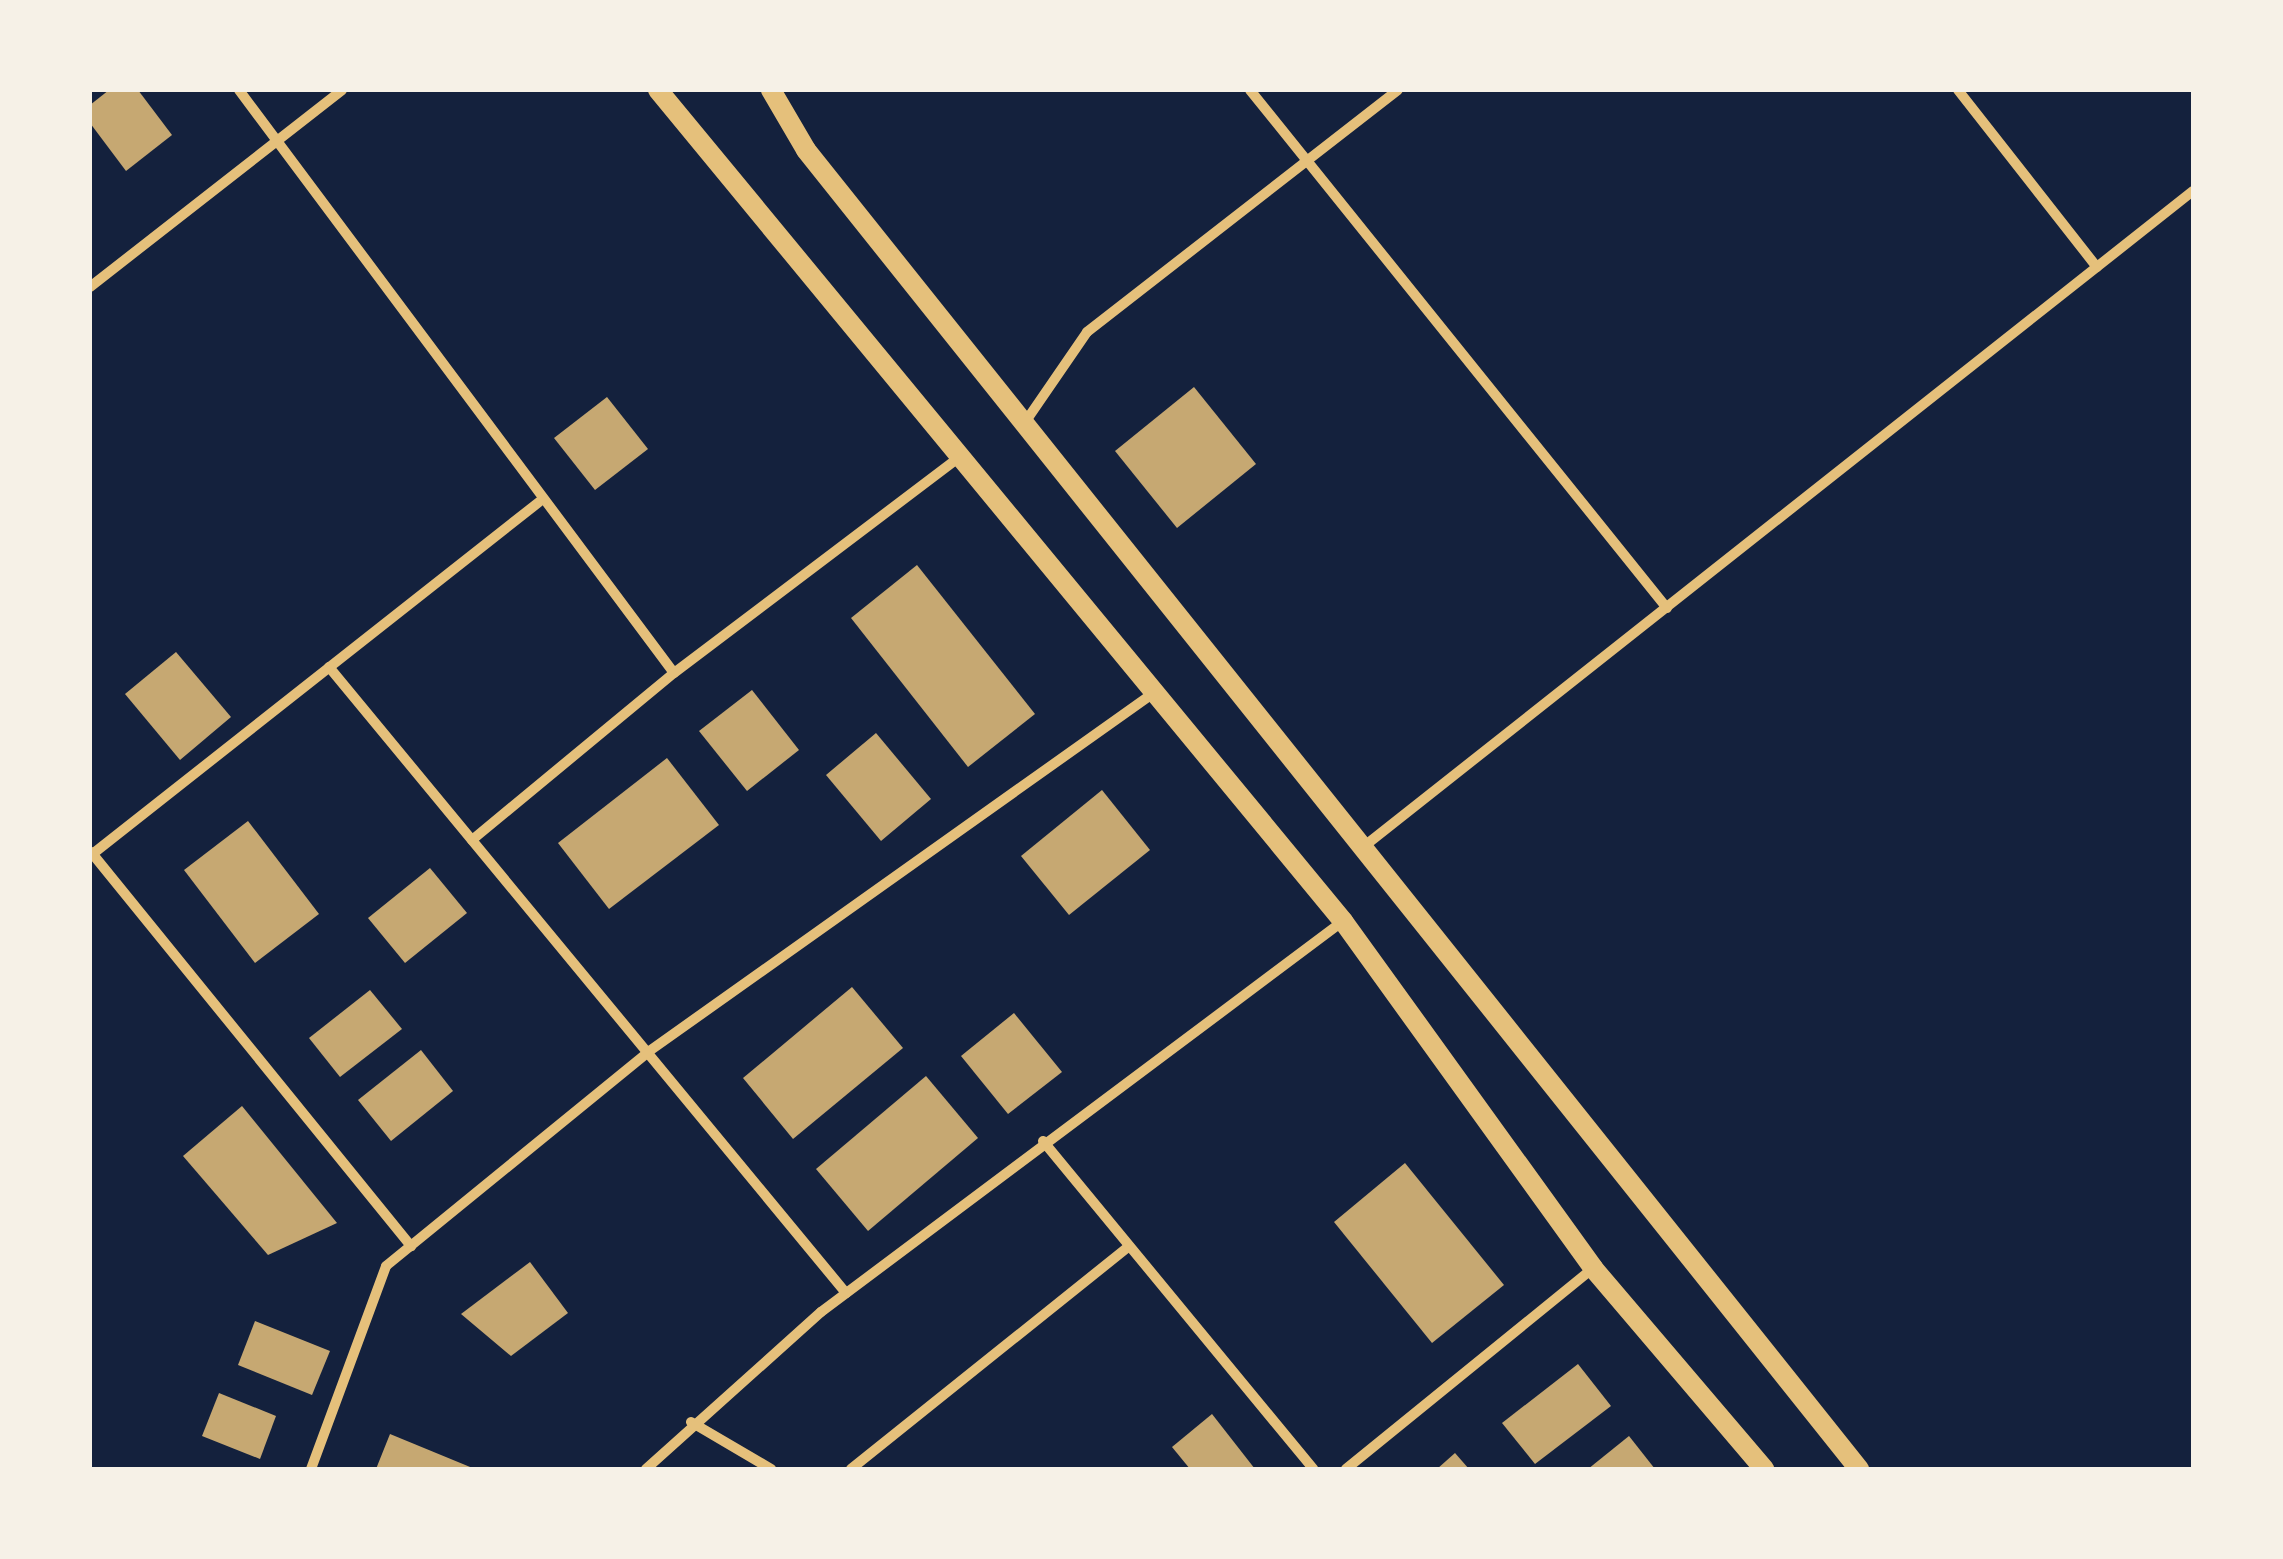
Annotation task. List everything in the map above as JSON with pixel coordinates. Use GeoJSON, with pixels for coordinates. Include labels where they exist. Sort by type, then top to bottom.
{"type":"FeatureCollection","features":[{"type":"Feature","properties":{"kind":"main road"},"geometry":{"type":"LineString","coordinates":[[658,90],[964,454],[1343,921],[1592,1268],[1764,1469]]}},
{"type":"Feature","properties":{"kind":"main road"},"geometry":{"type":"LineString","coordinates":[[772,90],[806,150],[1028,418],[1860,1469]]}},
{"type":"Feature","properties":{"kind":"street"},"geometry":{"type":"LineString","coordinates":[[239,90],[281,142],[539,502],[674,673]]}},
{"type":"Feature","properties":{"kind":"street"},"geometry":{"type":"LineString","coordinates":[[90,287],[281,142],[342,90]]}},
{"type":"Feature","properties":{"kind":"street"},"geometry":{"type":"LineString","coordinates":[[1250,90],[1666,608]]}},
{"type":"Feature","properties":{"kind":"street"},"geometry":{"type":"LineString","coordinates":[[1028,418],[1087,332],[1398,90]]}},
{"type":"Feature","properties":{"kind":"street"},"geometry":{"type":"LineString","coordinates":[[1958,90],[2097,267]]}},
{"type":"Feature","properties":{"kind":"street"},"geometry":{"type":"LineString","coordinates":[[1367,844],[2193,191]]}},
{"type":"Feature","properties":{"kind":"street"},"geometry":{"type":"LineString","coordinates":[[472,840],[674,673],[964,454]]}},
{"type":"Feature","properties":{"kind":"street"},"geometry":{"type":"LineString","coordinates":[[411,1246],[91,854],[539,502]]}},
{"type":"Feature","properties":{"kind":"street"},"geometry":{"type":"LineString","coordinates":[[329,668],[846,1293]]}},
{"type":"Feature","properties":{"kind":"street"},"geometry":{"type":"LineString","coordinates":[[311,1469],[386,1266],[648,1052],[1156,691]]}},
{"type":"Feature","properties":{"kind":"street"},"geometry":{"type":"LineString","coordinates":[[646,1469],[691,1422],[846,1293],[1343,921]]}},
{"type":"Feature","properties":{"kind":"street"},"geometry":{"type":"LineString","coordinates":[[1043,1142],[1313,1469]]}},
{"type":"Feature","properties":{"kind":"street"},"geometry":{"type":"LineString","coordinates":[[851,1469],[1129,1246]]}},
{"type":"Feature","properties":{"kind":"street"},"geometry":{"type":"LineString","coordinates":[[1346,1469],[1592,1268]]}},
{"type":"Feature","properties":{"kind":"street"},"geometry":{"type":"LineString","coordinates":[[691,1422],[771,1469]]}},
{"type":"Feature","properties":{"kind":"building"},"geometry":{"type":"Polygon","coordinates":[[[109,90],[138,90],[172,135],[126,171],[90,123],[90,105],[109,90]]]}},
{"type":"Feature","properties":{"kind":"building"},"geometry":{"type":"Polygon","coordinates":[[[1194,387],[1256,464],[1177,528],[1115,451],[1194,387]]]}},
{"type":"Feature","properties":{"kind":"building"},"geometry":{"type":"Polygon","coordinates":[[[607,397],[648,449],[595,490],[554,438],[607,397]]]}},
{"type":"Feature","properties":{"kind":"building"},"geometry":{"type":"Polygon","coordinates":[[[917,565],[1035,714],[968,767],[851,618],[917,565]]]}},
{"type":"Feature","properties":{"kind":"building"},"geometry":{"type":"Polygon","coordinates":[[[176,652],[231,717],[180,760],[125,694],[176,652]]]}},
{"type":"Feature","properties":{"kind":"building"},"geometry":{"type":"Polygon","coordinates":[[[752,690],[799,750],[747,791],[699,731],[752,690]]]}},
{"type":"Feature","properties":{"kind":"building"},"geometry":{"type":"Polygon","coordinates":[[[876,733],[931,799],[881,841],[826,775],[876,733]]]}},
{"type":"Feature","properties":{"kind":"building"},"geometry":{"type":"Polygon","coordinates":[[[667,758],[719,825],[609,909],[558,843],[667,758]]]}},
{"type":"Feature","properties":{"kind":"building"},"geometry":{"type":"Polygon","coordinates":[[[1102,790],[1150,850],[1069,915],[1021,856],[1102,790]]]}},
{"type":"Feature","properties":{"kind":"building"},"geometry":{"type":"Polygon","coordinates":[[[248,821],[319,914],[255,963],[184,870],[248,821]]]}},
{"type":"Feature","properties":{"kind":"building"},"geometry":{"type":"Polygon","coordinates":[[[430,868],[467,913],[405,963],[368,918],[430,868]]]}},
{"type":"Feature","properties":{"kind":"building"},"geometry":{"type":"Polygon","coordinates":[[[852,987],[903,1048],[793,1139],[743,1078],[852,987]]]}},
{"type":"Feature","properties":{"kind":"building"},"geometry":{"type":"Polygon","coordinates":[[[370,990],[402,1029],[340,1077],[309,1038],[370,990]]]}},
{"type":"Feature","properties":{"kind":"building"},"geometry":{"type":"Polygon","coordinates":[[[1014,1013],[1062,1072],[1008,1114],[961,1056],[1014,1013]]]}},
{"type":"Feature","properties":{"kind":"building"},"geometry":{"type":"Polygon","coordinates":[[[421,1050],[453,1091],[391,1141],[358,1100],[421,1050]]]}},
{"type":"Feature","properties":{"kind":"building"},"geometry":{"type":"Polygon","coordinates":[[[926,1076],[978,1138],[868,1231],[816,1169],[926,1076]]]}},
{"type":"Feature","properties":{"kind":"building"},"geometry":{"type":"Polygon","coordinates":[[[242,1106],[337,1223],[268,1255],[183,1156],[242,1106]]]}},
{"type":"Feature","properties":{"kind":"building"},"geometry":{"type":"Polygon","coordinates":[[[1405,1163],[1504,1285],[1432,1343],[1334,1222],[1405,1163]]]}},
{"type":"Feature","properties":{"kind":"building"},"geometry":{"type":"Polygon","coordinates":[[[530,1262],[568,1313],[511,1356],[461,1314],[530,1262]]]}},
{"type":"Feature","properties":{"kind":"building"},"geometry":{"type":"Polygon","coordinates":[[[255,1321],[330,1351],[312,1395],[238,1365],[255,1321]]]}},
{"type":"Feature","properties":{"kind":"building"},"geometry":{"type":"Polygon","coordinates":[[[1578,1364],[1611,1406],[1535,1464],[1502,1423],[1578,1364]]]}},
{"type":"Feature","properties":{"kind":"building"},"geometry":{"type":"Polygon","coordinates":[[[219,1393],[276,1416],[260,1459],[202,1436],[219,1393]]]}},
{"type":"Feature","properties":{"kind":"building"},"geometry":{"type":"Polygon","coordinates":[[[1212,1414],[1255,1469],[1190,1469],[1172,1447],[1212,1414]]]}},
{"type":"Feature","properties":{"kind":"building"},"geometry":{"type":"Polygon","coordinates":[[[390,1434],[475,1469],[376,1469],[390,1434]]]}},
{"type":"Feature","properties":{"kind":"building"},"geometry":{"type":"Polygon","coordinates":[[[1629,1436],[1655,1469],[1588,1469],[1629,1436]]]}},
{"type":"Feature","properties":{"kind":"building"},"geometry":{"type":"Polygon","coordinates":[[[1455,1453],[1469,1469],[1437,1469],[1455,1453]]]}}]}
